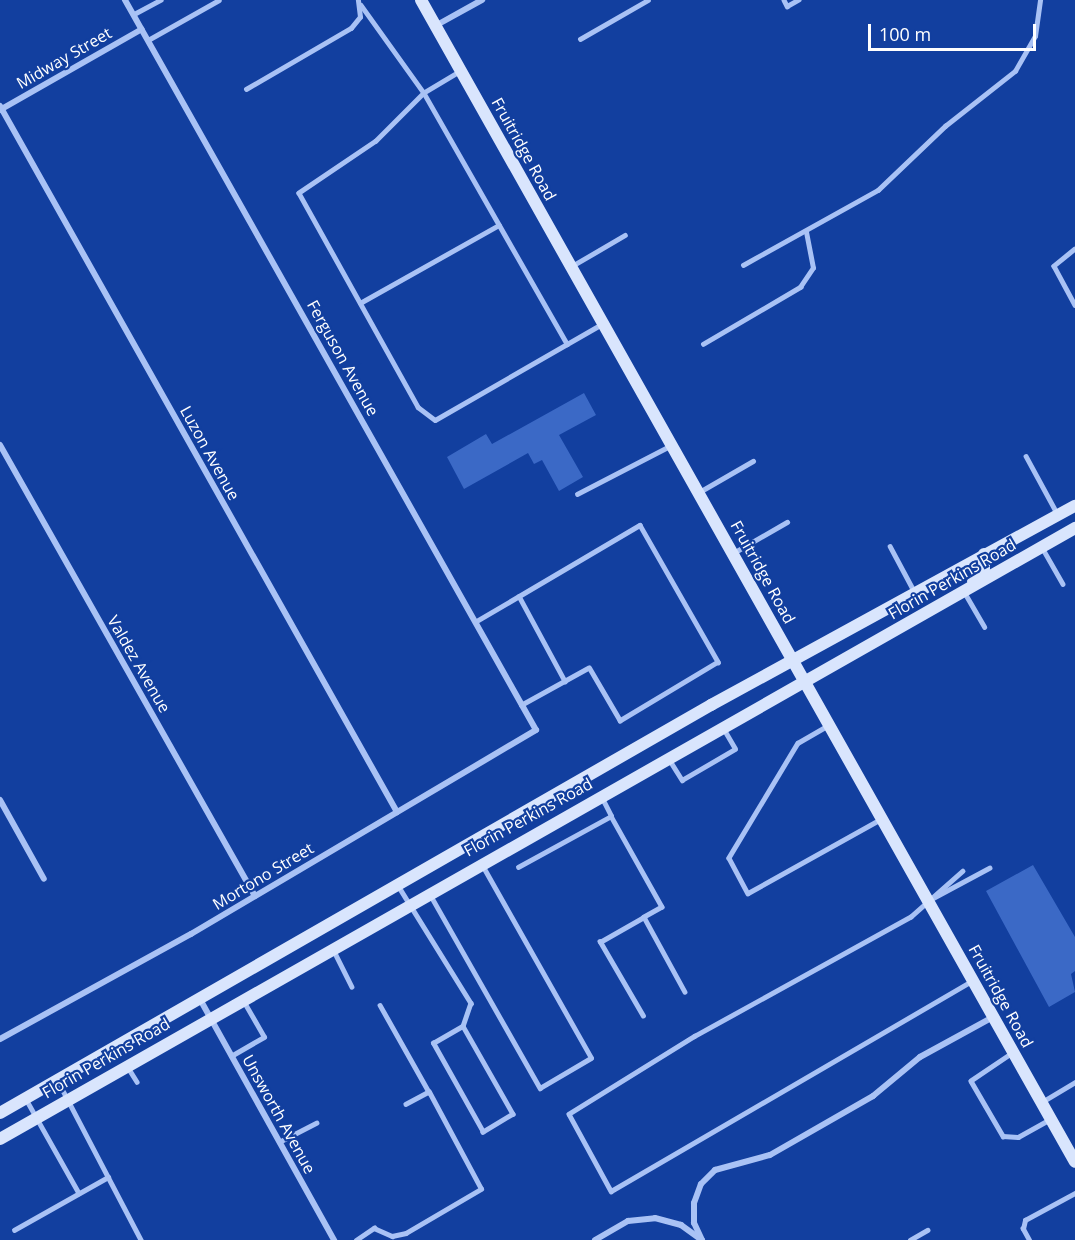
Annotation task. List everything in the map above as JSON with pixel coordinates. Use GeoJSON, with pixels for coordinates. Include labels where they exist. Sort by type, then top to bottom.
{"type":"FeatureCollection","features":[{"type":"Feature","properties":{"kind":"main road","name":"Fruitridge Road"},"geometry":{"type":"LineString","coordinates":[[421,0],[807,682],[1075,1162]]}},
{"type":"Feature","properties":{"kind":"main road","name":"Florin Perkins Road"},"geometry":{"type":"LineString","coordinates":[[0,1113],[201,1001],[794,659],[1075,506]]}},
{"type":"Feature","properties":{"kind":"main road","name":"Florin Perkins Road"},"geometry":{"type":"LineString","coordinates":[[0,1139],[209,1016],[480,862],[724,730],[1075,528]]}},
{"type":"Feature","properties":{"kind":"main road"},"geometry":{"type":"LineString","coordinates":[[965,590],[984,568],[984,554]]}},
{"type":"Feature","properties":{"kind":"street","name":"Ferguson Avenue"},"geometry":{"type":"LineString","coordinates":[[125,0],[536,730]]}},
{"type":"Feature","properties":{"kind":"street"},"geometry":{"type":"LineString","coordinates":[[435,26],[482,0]]}},
{"type":"Feature","properties":{"kind":"street","name":"Midway Street"},"geometry":{"type":"LineString","coordinates":[[1,108],[142,29]]}},
{"type":"Feature","properties":{"kind":"street","name":"Luzon Avenue"},"geometry":{"type":"LineString","coordinates":[[1,108],[397,812]]}},
{"type":"Feature","properties":{"kind":"street","name":"Valdez Avenue"},"geometry":{"type":"LineString","coordinates":[[0,445],[255,896]]}},
{"type":"Feature","properties":{"kind":"street","name":"Mortono Street"},"geometry":{"type":"LineString","coordinates":[[0,1039],[255,896],[536,730]]}},
{"type":"Feature","properties":{"kind":"street"},"geometry":{"type":"LineString","coordinates":[[0,800],[44,879]]}},
{"type":"Feature","properties":{"kind":"street","name":"Unsworth Avenue"},"geometry":{"type":"LineString","coordinates":[[201,1001],[334,1240]]}},
{"type":"Feature","properties":{"kind":"street"},"geometry":{"type":"LineString","coordinates":[[702,1240],[694,1223],[694,1203],[701,1184],[715,1170],[770,1155],[873,1096],[883,1083],[920,1057],[994,1017]]}},
{"type":"Feature","properties":{"kind":"street"},"geometry":{"type":"LineString","coordinates":[[595,1240],[628,1221],[655,1218],[681,1225],[702,1240]]}},
{"type":"Feature","properties":{"kind":"lane"},"geometry":{"type":"LineString","coordinates":[[134,14],[160,0]]}},
{"type":"Feature","properties":{"kind":"lane"},"geometry":{"type":"LineString","coordinates":[[148,40],[219,0]]}},
{"type":"Feature","properties":{"kind":"lane"},"geometry":{"type":"LineString","coordinates":[[580,39],[648,0]]}},
{"type":"Feature","properties":{"kind":"lane"},"geometry":{"type":"LineString","coordinates":[[784,0],[788,6],[798,0]]}},
{"type":"Feature","properties":{"kind":"lane"},"geometry":{"type":"LineString","coordinates":[[743,265],[878,190],[945,126],[1015,71],[1035,36],[1040,0]]}},
{"type":"Feature","properties":{"kind":"lane"},"geometry":{"type":"LineString","coordinates":[[246,89],[351,27],[360,17],[360,2]]}},
{"type":"Feature","properties":{"kind":"lane"},"geometry":{"type":"LineString","coordinates":[[360,2],[424,93],[567,344]]}},
{"type":"Feature","properties":{"kind":"lane"},"geometry":{"type":"LineString","coordinates":[[461,71],[424,93],[376,141],[299,193],[418,407],[435,420],[604,323]]}},
{"type":"Feature","properties":{"kind":"lane"},"geometry":{"type":"LineString","coordinates":[[360,303],[500,225]]}},
{"type":"Feature","properties":{"kind":"lane"},"geometry":{"type":"LineString","coordinates":[[703,344],[800,287],[813,268],[806,232]]}},
{"type":"Feature","properties":{"kind":"lane"},"geometry":{"type":"LineString","coordinates":[[572,266],[625,235]]}},
{"type":"Feature","properties":{"kind":"lane"},"geometry":{"type":"LineString","coordinates":[[1075,249],[1054,266],[1075,305]]}},
{"type":"Feature","properties":{"kind":"lane"},"geometry":{"type":"LineString","coordinates":[[577,494],[673,445]]}},
{"type":"Feature","properties":{"kind":"lane"},"geometry":{"type":"LineString","coordinates":[[1026,456],[1058,515]]}},
{"type":"Feature","properties":{"kind":"lane"},"geometry":{"type":"LineString","coordinates":[[699,492],[753,461]]}},
{"type":"Feature","properties":{"kind":"lane"},"geometry":{"type":"LineString","coordinates":[[734,553],[787,522]]}},
{"type":"Feature","properties":{"kind":"lane"},"geometry":{"type":"LineString","coordinates":[[475,622],[640,525],[718,662],[620,722],[589,668],[522,705]]}},
{"type":"Feature","properties":{"kind":"lane"},"geometry":{"type":"LineString","coordinates":[[890,546],[914,592]]}},
{"type":"Feature","properties":{"kind":"lane"},"geometry":{"type":"LineString","coordinates":[[1042,546],[1063,584]]}},
{"type":"Feature","properties":{"kind":"lane"},"geometry":{"type":"LineString","coordinates":[[965,590],[985,627]]}},
{"type":"Feature","properties":{"kind":"lane"},"geometry":{"type":"LineString","coordinates":[[519,596],[565,681]]}},
{"type":"Feature","properties":{"kind":"lane"},"geometry":{"type":"LineString","coordinates":[[830,725],[798,743],[729,858],[748,893],[883,819]]}},
{"type":"Feature","properties":{"kind":"lane"},"geometry":{"type":"LineString","coordinates":[[669,759],[682,780],[735,749],[724,730]]}},
{"type":"Feature","properties":{"kind":"lane"},"geometry":{"type":"LineString","coordinates":[[601,796],[662,907],[600,942],[643,1017]]}},
{"type":"Feature","properties":{"kind":"lane"},"geometry":{"type":"LineString","coordinates":[[518,867],[611,816]]}},
{"type":"Feature","properties":{"kind":"lane"},"geometry":{"type":"LineString","coordinates":[[429,891],[540,1088],[591,1058],[480,862]]}},
{"type":"Feature","properties":{"kind":"lane"},"geometry":{"type":"LineString","coordinates":[[929,900],[989,868]]}},
{"type":"Feature","properties":{"kind":"lane"},"geometry":{"type":"LineString","coordinates":[[963,871],[911,917],[695,1036],[569,1114],[611,1191],[973,980]]}},
{"type":"Feature","properties":{"kind":"lane"},"geometry":{"type":"LineString","coordinates":[[399,887],[471,1003],[463,1026],[433,1043],[483,1132],[513,1114],[463,1026]]}},
{"type":"Feature","properties":{"kind":"lane"},"geometry":{"type":"LineString","coordinates":[[644,917],[685,992]]}},
{"type":"Feature","properties":{"kind":"lane"},"geometry":{"type":"LineString","coordinates":[[332,947],[352,987]]}},
{"type":"Feature","properties":{"kind":"lane"},"geometry":{"type":"LineString","coordinates":[[231,1056],[264,1037],[241,998]]}},
{"type":"Feature","properties":{"kind":"lane"},"geometry":{"type":"LineString","coordinates":[[356,1240],[374,1228],[392,1236],[406,1233],[481,1189],[380,1005]]}},
{"type":"Feature","properties":{"kind":"lane"},"geometry":{"type":"LineString","coordinates":[[1014,1052],[971,1081],[1007,1138],[1051,1118]]}},
{"type":"Feature","properties":{"kind":"lane"},"geometry":{"type":"LineString","coordinates":[[126,1064],[137,1082]]}},
{"type":"Feature","properties":{"kind":"lane"},"geometry":{"type":"LineString","coordinates":[[58,1081],[141,1240]]}},
{"type":"Feature","properties":{"kind":"lane"},"geometry":{"type":"LineString","coordinates":[[1042,1102],[1075,1082]]}},
{"type":"Feature","properties":{"kind":"lane"},"geometry":{"type":"LineString","coordinates":[[406,1104],[429,1092]]}},
{"type":"Feature","properties":{"kind":"lane"},"geometry":{"type":"LineString","coordinates":[[26,1099],[79,1193]]}},
{"type":"Feature","properties":{"kind":"lane"},"geometry":{"type":"LineString","coordinates":[[279,1142],[316,1123]]}},
{"type":"Feature","properties":{"kind":"lane"},"geometry":{"type":"LineString","coordinates":[[14,1230],[108,1177]]}},
{"type":"Feature","properties":{"kind":"lane"},"geometry":{"type":"LineString","coordinates":[[1029,1240],[1023,1229],[1025,1220],[1075,1193]]}},
{"type":"Feature","properties":{"kind":"lane"},"geometry":{"type":"LineString","coordinates":[[910,1240],[927,1230]]}},
{"type":"Feature","properties":{"kind":"building"},"geometry":{"type":"Polygon","coordinates":[[[584,393],[596,415],[559,435],[583,477],[559,491],[542,460],[534,464],[528,453],[464,489],[447,457],[486,434],[492,444],[584,393]]]}},
{"type":"Feature","properties":{"kind":"building"},"geometry":{"type":"Polygon","coordinates":[[[1033,865],[1075,937],[1075,971],[1071,974],[1075,992],[1049,1007],[986,891],[1033,865]]]}}]}
